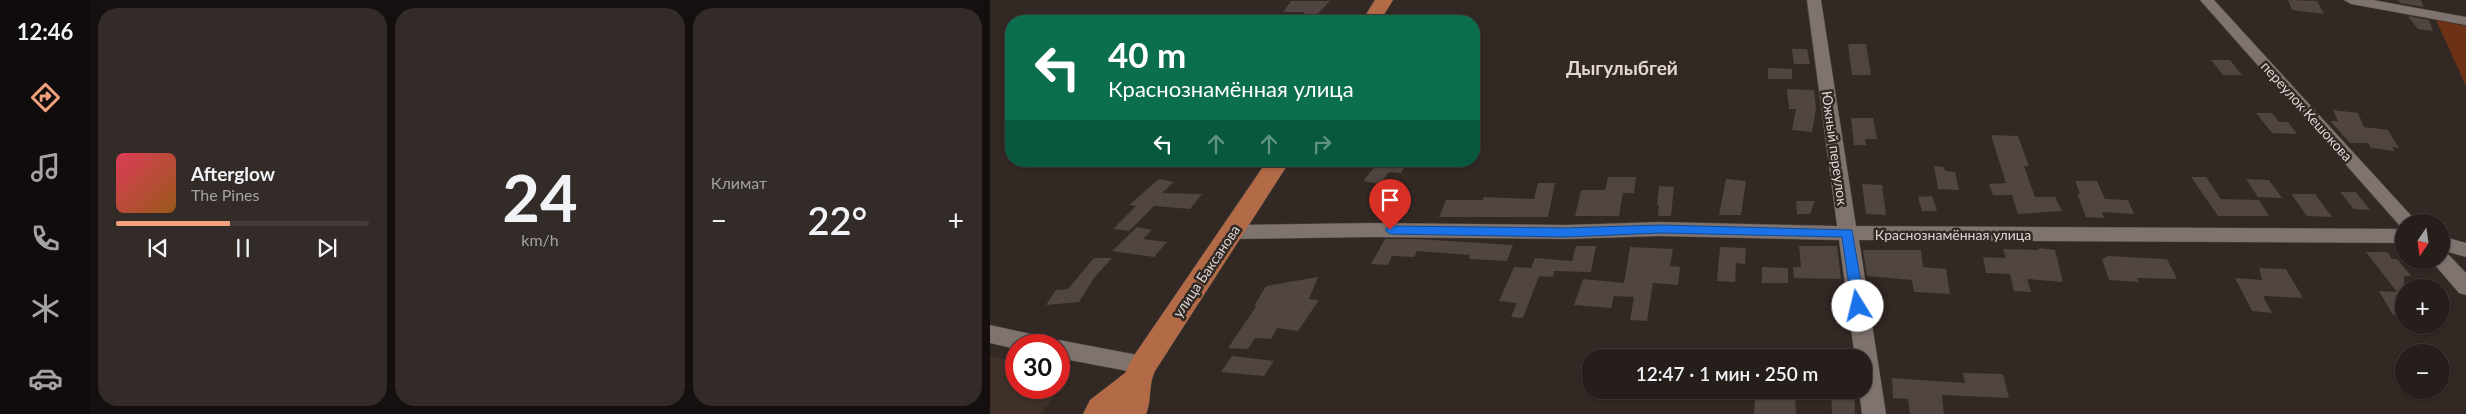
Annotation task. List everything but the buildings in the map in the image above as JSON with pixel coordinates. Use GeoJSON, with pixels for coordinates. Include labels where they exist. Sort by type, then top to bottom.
{"type":"FeatureCollection","features":[{"type":"Feature","properties":{"kind":"main road"},"geometry":{"type":"LineString","coordinates":[[1375,15],[1384,0]]}},
{"type":"Feature","properties":{"kind":"main road","name":"улица Баксанова"},"geometry":{"type":"LineString","coordinates":[[1098,414],[1139,373],[1275,167]]}},
{"type":"Feature","properties":{"kind":"main road"},"geometry":{"type":"LineString","coordinates":[[1130,414],[1134,406],[1139,373]]}},
{"type":"Feature","properties":{"kind":"street","name":"Южный переулок"},"geometry":{"type":"LineString","coordinates":[[1814,0],[1874,414]]}},
{"type":"Feature","properties":{"kind":"street","name":"переулок Кешокова"},"geometry":{"type":"LineString","coordinates":[[2207,0],[2401,214]]}},
{"type":"Feature","properties":{"kind":"street"},"geometry":{"type":"LineString","coordinates":[[2350,0],[2466,21]]}},
{"type":"Feature","properties":{"kind":"street","name":"Краснознамённая улица"},"geometry":{"type":"LineString","coordinates":[[1232,232],[1380,230],[1566,232],[1660,229],[1847,233],[2395,236]]}},
{"type":"Feature","properties":{"kind":"street"},"geometry":{"type":"LineString","coordinates":[[2450,246],[2466,250]]}},
{"type":"Feature","properties":{"kind":"street"},"geometry":{"type":"LineString","coordinates":[[2450,269],[2466,287]]}},
{"type":"Feature","properties":{"kind":"street"},"geometry":{"type":"LineString","coordinates":[[990,334],[1005,337]]}},
{"type":"Feature","properties":{"kind":"street"},"geometry":{"type":"LineString","coordinates":[[1070,352],[1139,373]]}},
{"type":"Feature","properties":{"kind":"shaded area"},"geometry":{"type":"Polygon","coordinates":[[[2436,20],[2466,26],[2466,86],[2436,20]]]}},
{"type":"Feature","properties":{"kind":"shaded area"},"geometry":{"type":"Polygon","coordinates":[[[990,356],[1005,359],[1005,399],[1052,399],[1041,414],[990,414],[990,356]]]}},
{"type":"Feature","properties":{"kind":"district","name":"Дыгулыбгей"},"geometry":{"type":"Point","coordinates":[1622,67]}},
{"type":"Feature","properties":{"kind":"route"},"geometry":{"type":"LineString","coordinates":[[1390,230],[1566,232],[1660,229],[1847,233],[1858,306]]}}]}
